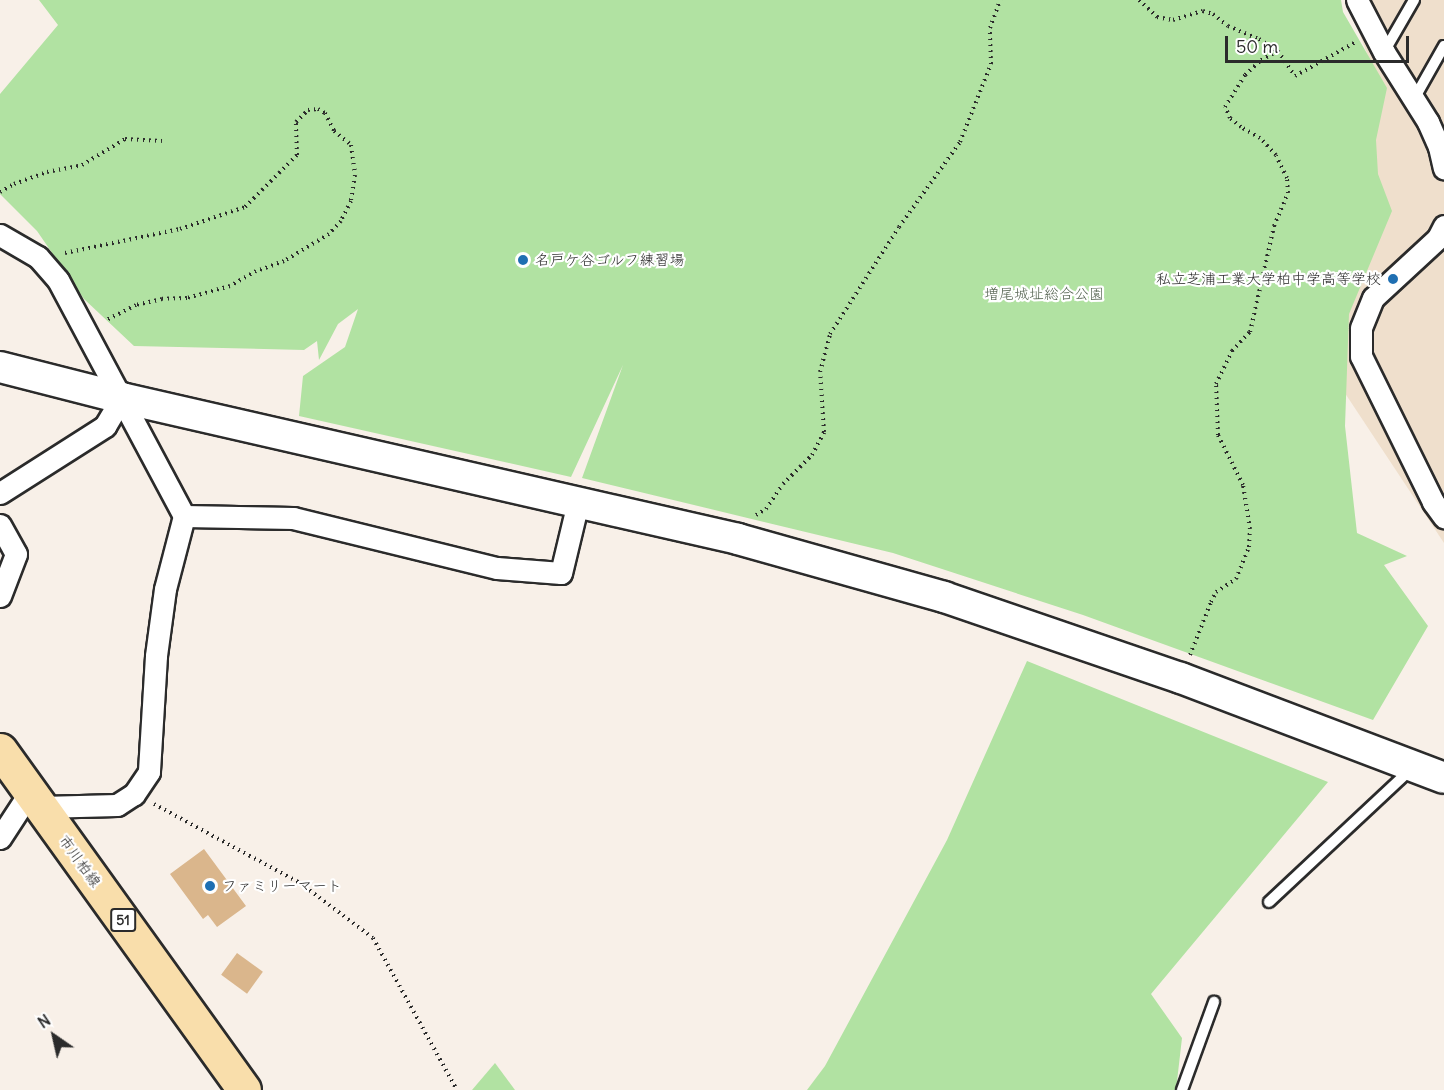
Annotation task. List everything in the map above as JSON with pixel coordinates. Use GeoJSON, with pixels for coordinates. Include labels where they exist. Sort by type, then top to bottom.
{"type":"FeatureCollection","features":[{"type":"Feature","properties":{"kind":"main road","name":"市川柏線"},"geometry":{"type":"LineString","coordinates":[[0,750],[244,1090]]}},
{"type":"Feature","properties":{"kind":"street"},"geometry":{"type":"LineString","coordinates":[[1357,0],[1373,33],[1414,99],[1439,147],[1444,168]]}},
{"type":"Feature","properties":{"kind":"street"},"geometry":{"type":"LineString","coordinates":[[1444,226],[1438,238],[1373,298],[1361,328],[1361,356],[1433,502],[1444,518]]}},
{"type":"Feature","properties":{"kind":"street"},"geometry":{"type":"LineString","coordinates":[[0,235],[40,260],[58,280],[184,516],[165,589],[156,656],[149,772],[135,794],[117,805],[35,799],[0,838]]}},
{"type":"Feature","properties":{"kind":"street"},"geometry":{"type":"LineString","coordinates":[[0,367],[122,398],[738,539],[944,597],[1181,678],[1444,778]]}},
{"type":"Feature","properties":{"kind":"street"},"geometry":{"type":"LineString","coordinates":[[0,493],[105,426],[122,398]]}},
{"type":"Feature","properties":{"kind":"street"},"geometry":{"type":"LineString","coordinates":[[184,516],[293,518],[497,568],[561,573],[578,502]]}},
{"type":"Feature","properties":{"kind":"street"},"geometry":{"type":"LineString","coordinates":[[0,525],[16,554],[0,596]]}},
{"type":"Feature","properties":{"kind":"lane"},"geometry":{"type":"LineString","coordinates":[[1384,52],[1414,0]]}},
{"type":"Feature","properties":{"kind":"lane"},"geometry":{"type":"LineString","coordinates":[[1414,99],[1444,46]]}},
{"type":"Feature","properties":{"kind":"lane"},"geometry":{"type":"LineString","coordinates":[[1269,902],[1414,766]]}},
{"type":"Feature","properties":{"kind":"lane"},"geometry":{"type":"LineString","coordinates":[[1182,1090],[1214,1002]]}},
{"type":"Feature","properties":{"kind":"path"},"geometry":{"type":"LineString","coordinates":[[738,539],[743,524],[766,509],[783,484],[812,454],[824,432],[820,372],[830,334],[899,227],[960,142],[991,64],[990,28],[1000,0]]}},
{"type":"Feature","properties":{"kind":"path"},"geometry":{"type":"LineString","coordinates":[[1139,0],[1157,17],[1173,20],[1203,11],[1213,14],[1228,26],[1259,39],[1278,51],[1295,75],[1373,33]]}},
{"type":"Feature","properties":{"kind":"path"},"geometry":{"type":"LineString","coordinates":[[1181,678],[1216,592],[1236,579],[1249,547],[1250,529],[1243,485],[1218,435],[1216,384],[1233,351],[1250,332],[1274,226],[1288,193],[1287,178],[1276,155],[1260,138],[1241,128],[1230,118],[1226,107],[1245,75],[1261,60],[1278,51]]}},
{"type":"Feature","properties":{"kind":"path"},"geometry":{"type":"LineString","coordinates":[[40,260],[180,228],[245,207],[297,154],[296,122],[308,110],[318,109],[325,113],[334,131],[351,145],[355,175],[351,201],[341,221],[329,234],[284,261],[256,271],[230,286],[187,298],[162,299],[136,305],[87,333]]}},
{"type":"Feature","properties":{"kind":"path"},"geometry":{"type":"LineString","coordinates":[[0,192],[14,184],[47,172],[82,165],[125,140],[162,141]]}},
{"type":"Feature","properties":{"kind":"path"},"geometry":{"type":"LineString","coordinates":[[135,794],[300,883],[373,938],[457,1090]]}},
{"type":"Feature","properties":{"kind":"shaded area","name":"私立芝浦工業大学柏中学高等学校"},"geometry":{"type":"Polygon","coordinates":[[[1347,0],[1444,0],[1444,543],[1331,372],[1380,88],[1347,0]]]}},
{"type":"Feature","properties":{"kind":"green space","name":"増尾城址総合公園"},"geometry":{"type":"Polygon","coordinates":[[[39,0],[1341,0],[1343,12],[1387,88],[1376,140],[1378,174],[1392,211],[1349,314],[1345,426],[1357,533],[1407,556],[1384,565],[1428,626],[1373,720],[1083,615],[893,553],[582,478],[623,365],[571,477],[299,416],[303,376],[345,347],[358,309],[338,324],[319,360],[317,341],[304,350],[134,346],[84,299],[37,231],[0,194],[0,94],[58,25],[39,0]]]}},
{"type":"Feature","properties":{"kind":"green space"},"geometry":{"type":"Polygon","coordinates":[[[1027,661],[1328,782],[1151,994],[1182,1038],[1176,1090],[807,1090],[825,1066],[947,840],[1027,661]]]}},
{"type":"Feature","properties":{"kind":"green space"},"geometry":{"type":"Polygon","coordinates":[[[495,1063],[515,1090],[472,1090],[495,1063]]]}},
{"type":"Feature","properties":{"kind":"building"},"geometry":{"type":"Polygon","coordinates":[[[204,849],[246,906],[217,927],[208,915],[203,919],[170,874],[204,849]]]}},
{"type":"Feature","properties":{"kind":"building"},"geometry":{"type":"Polygon","coordinates":[[[237,953],[263,972],[247,994],[221,975],[237,953]]]}},
{"type":"Feature","properties":{"kind":"place","name":"名戸ケ谷ゴルフ練習場"},"geometry":{"type":"Point","coordinates":[523,260]}},
{"type":"Feature","properties":{"kind":"place","name":"私立芝浦工業大学柏中学高等学校"},"geometry":{"type":"Point","coordinates":[1393,279]}},
{"type":"Feature","properties":{"kind":"place","name":"ファミリーマート"},"geometry":{"type":"Point","coordinates":[210,886]}}]}
